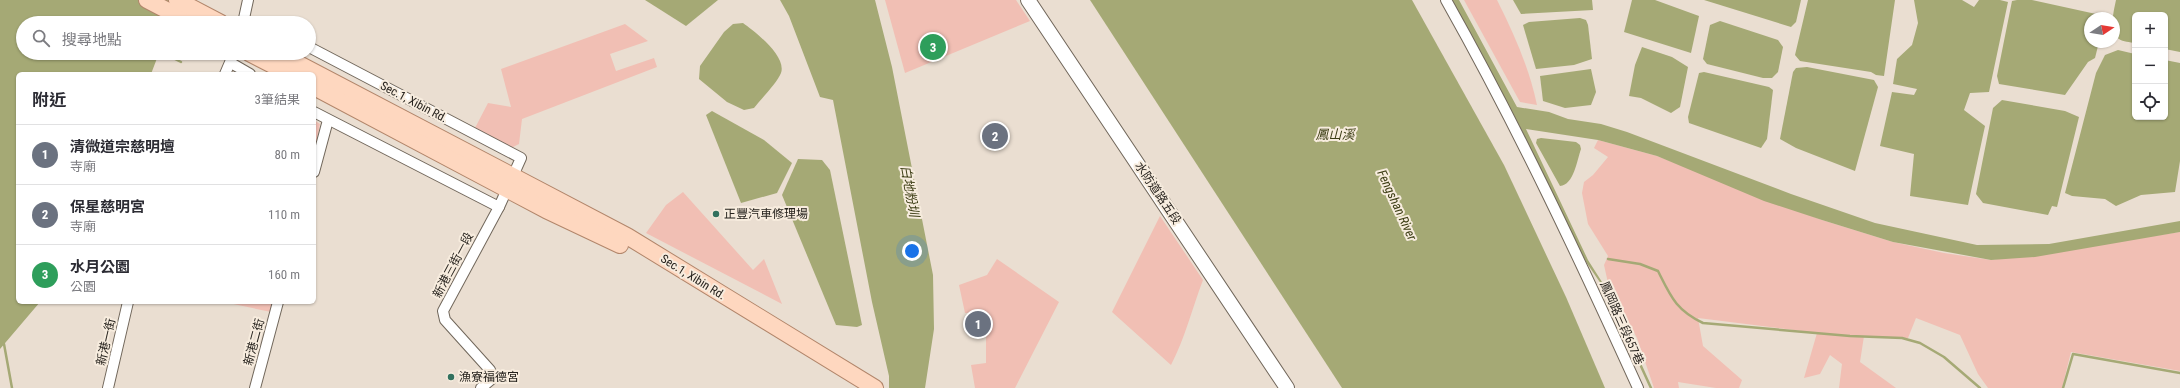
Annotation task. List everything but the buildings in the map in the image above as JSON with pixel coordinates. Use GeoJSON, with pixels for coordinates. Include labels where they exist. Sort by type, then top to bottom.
{"type":"FeatureCollection","features":[{"type":"Feature","properties":{"kind":"main road"},"geometry":{"type":"LineString","coordinates":[[147,0],[178,16]]}},
{"type":"Feature","properties":{"kind":"main road"},"geometry":{"type":"LineString","coordinates":[[176,0],[207,16]]}},
{"type":"Feature","properties":{"kind":"main road"},"geometry":{"type":"LineString","coordinates":[[269,60],[294,69]]}},
{"type":"Feature","properties":{"kind":"main road"},"geometry":{"type":"LineString","coordinates":[[285,60],[294,69]]}},
{"type":"Feature","properties":{"kind":"main road","name":"Sec.1, Xibin Rd."},"geometry":{"type":"LineString","coordinates":[[316,81],[510,183],[617,244],[854,388]]}},
{"type":"Feature","properties":{"kind":"main road","name":"Sec.1, Xibin Rd."},"geometry":{"type":"LineString","coordinates":[[316,88],[510,183],[627,236],[872,386]]}},
{"type":"Feature","properties":{"kind":"street"},"geometry":{"type":"LineString","coordinates":[[245,16],[248,0]]}},
{"type":"Feature","properties":{"kind":"street","name":"水防道路五段"},"geometry":{"type":"LineString","coordinates":[[1028,0],[1287,388]]}},
{"type":"Feature","properties":{"kind":"street","name":"鳳岡路三段657巷"},"geometry":{"type":"LineString","coordinates":[[1446,0],[1490,78],[1583,268],[1638,388]]}},
{"type":"Feature","properties":{"kind":"street","name":"Sec.1, Xibin Rd."},"geometry":{"type":"LineString","coordinates":[[316,51],[521,158],[499,207]]}},
{"type":"Feature","properties":{"kind":"street"},"geometry":{"type":"LineString","coordinates":[[226,72],[232,60]]}},
{"type":"Feature","properties":{"kind":"street"},"geometry":{"type":"LineString","coordinates":[[235,60],[248,72]]}},
{"type":"Feature","properties":{"kind":"street"},"geometry":{"type":"LineString","coordinates":[[316,113],[499,207]]}},
{"type":"Feature","properties":{"kind":"street"},"geometry":{"type":"LineString","coordinates":[[316,165],[328,120]]}},
{"type":"Feature","properties":{"kind":"street","name":"新港三街一段"},"geometry":{"type":"LineString","coordinates":[[482,388],[493,378],[490,370],[445,320],[443,311],[499,207]]}},
{"type":"Feature","properties":{"kind":"street","name":"新港一街"},"geometry":{"type":"LineString","coordinates":[[108,388],[128,304]]}},
{"type":"Feature","properties":{"kind":"street","name":"新港二街"},"geometry":{"type":"LineString","coordinates":[[255,388],[277,304]]}},
{"type":"Feature","properties":{"kind":"shaded area"},"geometry":{"type":"Polygon","coordinates":[[[885,0],[1016,0],[1030,21],[905,73],[885,0]]]}},
{"type":"Feature","properties":{"kind":"shaded area"},"geometry":{"type":"Polygon","coordinates":[[[1464,0],[1497,0],[1530,77],[1537,105],[1520,102],[1464,0]]]}},
{"type":"Feature","properties":{"kind":"shaded area"},"geometry":{"type":"Polygon","coordinates":[[[625,24],[648,41],[610,54],[616,71],[654,58],[657,67],[522,119],[519,144],[511,148],[475,128],[488,103],[511,107],[501,69],[625,24]]]}},
{"type":"Feature","properties":{"kind":"shaded area"},"geometry":{"type":"Polygon","coordinates":[[[316,121],[320,124],[316,145],[316,121]]]}},
{"type":"Feature","properties":{"kind":"shaded area"},"geometry":{"type":"Polygon","coordinates":[[[1598,140],[1657,156],[1822,220],[1893,242],[1944,253],[1991,260],[2180,232],[2180,371],[2071,352],[2062,388],[1988,388],[1978,374],[1960,335],[1916,318],[1908,338],[1864,336],[1860,362],[1896,388],[1839,388],[1842,364],[1830,355],[1820,374],[1804,378],[1817,333],[1698,318],[1703,346],[1742,380],[1739,388],[1716,388],[1678,382],[1679,388],[1654,388],[1637,338],[1608,283],[1604,265],[1608,256],[1588,224],[1582,193],[1584,182],[1593,175],[1608,157],[1594,148],[1598,140]]]}},
{"type":"Feature","properties":{"kind":"shaded area"},"geometry":{"type":"Polygon","coordinates":[[[683,192],[753,270],[764,259],[782,304],[646,233],[666,205],[683,192]]]}},
{"type":"Feature","properties":{"kind":"shaded area"},"geometry":{"type":"Polygon","coordinates":[[[1160,216],[1203,280],[1184,334],[1171,365],[1112,312],[1160,216]]]}},
{"type":"Feature","properties":{"kind":"shaded area"},"geometry":{"type":"Polygon","coordinates":[[[997,259],[1059,302],[1015,388],[975,388],[971,365],[986,363],[986,312],[965,313],[959,285],[987,275],[997,259]]]}},
{"type":"Feature","properties":{"kind":"shaded area"},"geometry":{"type":"Polygon","coordinates":[[[233,304],[273,304],[271,312],[233,304]]]}},
{"type":"Feature","properties":{"kind":"water"},"geometry":{"type":"Polygon","coordinates":[[[0,0],[175,0],[171,16],[16,16],[16,60],[156,60],[152,72],[16,72],[16,304],[38,304],[0,349],[0,0]]]}},
{"type":"Feature","properties":{"kind":"water"},"geometry":{"type":"Polygon","coordinates":[[[645,0],[718,0],[686,26],[645,0]]]}},
{"type":"Feature","properties":{"kind":"water","name":"白地粉圳"},"geometry":{"type":"Polygon","coordinates":[[[780,0],[875,0],[892,67],[933,275],[934,329],[925,388],[889,388],[889,376],[872,302],[833,100],[820,97],[789,16],[780,0]]]}},
{"type":"Feature","properties":{"kind":"water","name":"鳳山溪"},"geometry":{"type":"Polygon","coordinates":[[[1090,0],[1412,0],[1504,165],[1566,297],[1605,388],[1342,388],[1090,0]]]}},
{"type":"Feature","properties":{"kind":"water"},"geometry":{"type":"Polygon","coordinates":[[[1450,0],[1459,0],[1517,107],[1549,112],[1568,119],[1601,124],[1627,132],[1791,194],[1875,223],[1977,245],[2049,244],[2180,221],[2180,232],[2035,257],[1991,260],[1893,242],[1822,220],[1764,201],[1657,156],[1598,140],[1526,129],[1588,260],[1609,293],[1608,294],[1586,262],[1521,129],[1450,0]]]}},
{"type":"Feature","properties":{"kind":"water"},"geometry":{"type":"Polygon","coordinates":[[[1513,0],[1592,0],[1593,10],[1521,14],[1513,0]]]}},
{"type":"Feature","properties":{"kind":"water"},"geometry":{"type":"Polygon","coordinates":[[[1632,0],[1655,0],[1699,16],[1691,53],[1624,32],[1632,0]]]}},
{"type":"Feature","properties":{"kind":"water"},"geometry":{"type":"Polygon","coordinates":[[[1704,0],[1801,0],[1796,22],[1791,27],[1704,0]]]}},
{"type":"Feature","properties":{"kind":"water"},"geometry":{"type":"Polygon","coordinates":[[[1808,0],[1895,0],[1884,76],[1876,75],[1871,72],[1800,61],[1795,55],[1808,0]]]}},
{"type":"Feature","properties":{"kind":"water"},"geometry":{"type":"Polygon","coordinates":[[[1914,0],[1962,0],[1974,7],[1979,0],[2000,0],[2008,2],[1989,92],[1970,93],[1964,110],[1985,126],[1968,205],[1910,196],[1914,154],[1880,146],[1892,92],[1914,95],[1917,89],[1893,84],[1897,59],[1912,45],[1918,23],[1914,0]]]}},
{"type":"Feature","properties":{"kind":"water"},"geometry":{"type":"Polygon","coordinates":[[[2032,0],[2087,12],[2084,12],[2084,48],[2098,48],[2095,58],[2088,62],[2065,95],[1999,84],[1997,76],[2012,1],[2032,0]]]}},
{"type":"Feature","properties":{"kind":"water"},"geometry":{"type":"Polygon","coordinates":[[[2116,0],[2180,0],[2180,52],[2168,50],[2168,12],[2132,12],[2132,42],[2120,39],[2120,12],[2114,12],[2116,0]]]}},
{"type":"Feature","properties":{"kind":"water"},"geometry":{"type":"Polygon","coordinates":[[[1580,18],[1586,20],[1588,25],[1592,59],[1574,65],[1536,69],[1523,25],[1529,22],[1580,18]]]}},
{"type":"Feature","properties":{"kind":"water"},"geometry":{"type":"Polygon","coordinates":[[[1720,21],[1778,40],[1783,47],[1778,72],[1772,78],[1763,78],[1707,64],[1703,59],[1710,25],[1720,21]]]}},
{"type":"Feature","properties":{"kind":"water"},"geometry":{"type":"Polygon","coordinates":[[[743,23],[775,52],[782,66],[781,73],[769,91],[754,108],[744,110],[727,102],[699,79],[700,66],[724,32],[733,24],[743,23]]]}},
{"type":"Feature","properties":{"kind":"water"},"geometry":{"type":"Polygon","coordinates":[[[1642,47],[1672,57],[1688,67],[1680,107],[1671,113],[1641,98],[1629,96],[1635,65],[1642,47]]]}},
{"type":"Feature","properties":{"kind":"water"},"geometry":{"type":"Polygon","coordinates":[[[2118,50],[2132,53],[2132,120],[2168,120],[2168,61],[2180,63],[2180,161],[2175,192],[2141,195],[2116,206],[2105,199],[2072,196],[2065,193],[2096,73],[2105,55],[2118,50]]]}},
{"type":"Feature","properties":{"kind":"water"},"geometry":{"type":"Polygon","coordinates":[[[1807,67],[1874,80],[1878,87],[1855,171],[1796,148],[1780,139],[1793,72],[1796,68],[1807,67]]]}},
{"type":"Feature","properties":{"kind":"water"},"geometry":{"type":"Polygon","coordinates":[[[1591,69],[1596,92],[1591,105],[1565,108],[1543,101],[1540,76],[1591,69]]]}},
{"type":"Feature","properties":{"kind":"water"},"geometry":{"type":"Polygon","coordinates":[[[1704,72],[1769,87],[1773,90],[1767,139],[1761,148],[1689,123],[1688,117],[1699,73],[1704,72]]]}},
{"type":"Feature","properties":{"kind":"water"},"geometry":{"type":"Polygon","coordinates":[[[2002,100],[2065,111],[2079,117],[2057,207],[2052,206],[2048,215],[1983,203],[1976,194],[1993,108],[2002,100]]]}},
{"type":"Feature","properties":{"kind":"water"},"geometry":{"type":"Polygon","coordinates":[[[712,111],[764,140],[792,163],[777,193],[741,203],[706,115],[712,111]]]}},
{"type":"Feature","properties":{"kind":"water"},"geometry":{"type":"Polygon","coordinates":[[[1541,138],[1576,142],[1580,145],[1581,149],[1572,177],[1565,185],[1560,186],[1536,143],[1537,139],[1541,138]]]}},
{"type":"Feature","properties":{"kind":"water"},"geometry":{"type":"Polygon","coordinates":[[[798,159],[822,160],[830,170],[862,325],[857,327],[836,325],[782,195],[798,159]]]}},
{"type":"Feature","properties":{"kind":"waterway"},"geometry":{"type":"LineString","coordinates":[[177,60],[181,62]]}},
{"type":"Feature","properties":{"kind":"waterway"},"geometry":{"type":"LineString","coordinates":[[1608,259],[1640,264],[1658,271],[1675,302],[1680,308],[1703,323],[1850,336],[1902,338],[1920,343],[1944,357],[1980,388]]}},
{"type":"Feature","properties":{"kind":"waterway"},"geometry":{"type":"LineString","coordinates":[[1607,292],[1651,388]]}},
{"type":"Feature","properties":{"kind":"waterway"},"geometry":{"type":"LineString","coordinates":[[4,344],[12,388]]}},
{"type":"Feature","properties":{"kind":"waterway"},"geometry":{"type":"LineString","coordinates":[[2063,388],[2073,354],[2180,373]]}},
{"type":"Feature","properties":{"kind":"place","name":"水月公園"},"geometry":{"type":"Point","coordinates":[933,47]}},
{"type":"Feature","properties":{"kind":"place","name":"保星慈明宮"},"geometry":{"type":"Point","coordinates":[995,136]}},
{"type":"Feature","properties":{"kind":"place","name":"正豐汽車修理場"},"geometry":{"type":"Point","coordinates":[716,214]}},
{"type":"Feature","properties":{"kind":"place","name":"清微道宗慈明壇"},"geometry":{"type":"Point","coordinates":[978,324]}},
{"type":"Feature","properties":{"kind":"place","name":"漁寮福德宮"},"geometry":{"type":"Point","coordinates":[451,377]}},
{"type":"Feature","properties":{"kind":"water label","name":"Fengshan River"},"geometry":{"type":"Point","coordinates":[1397,205]}}]}
